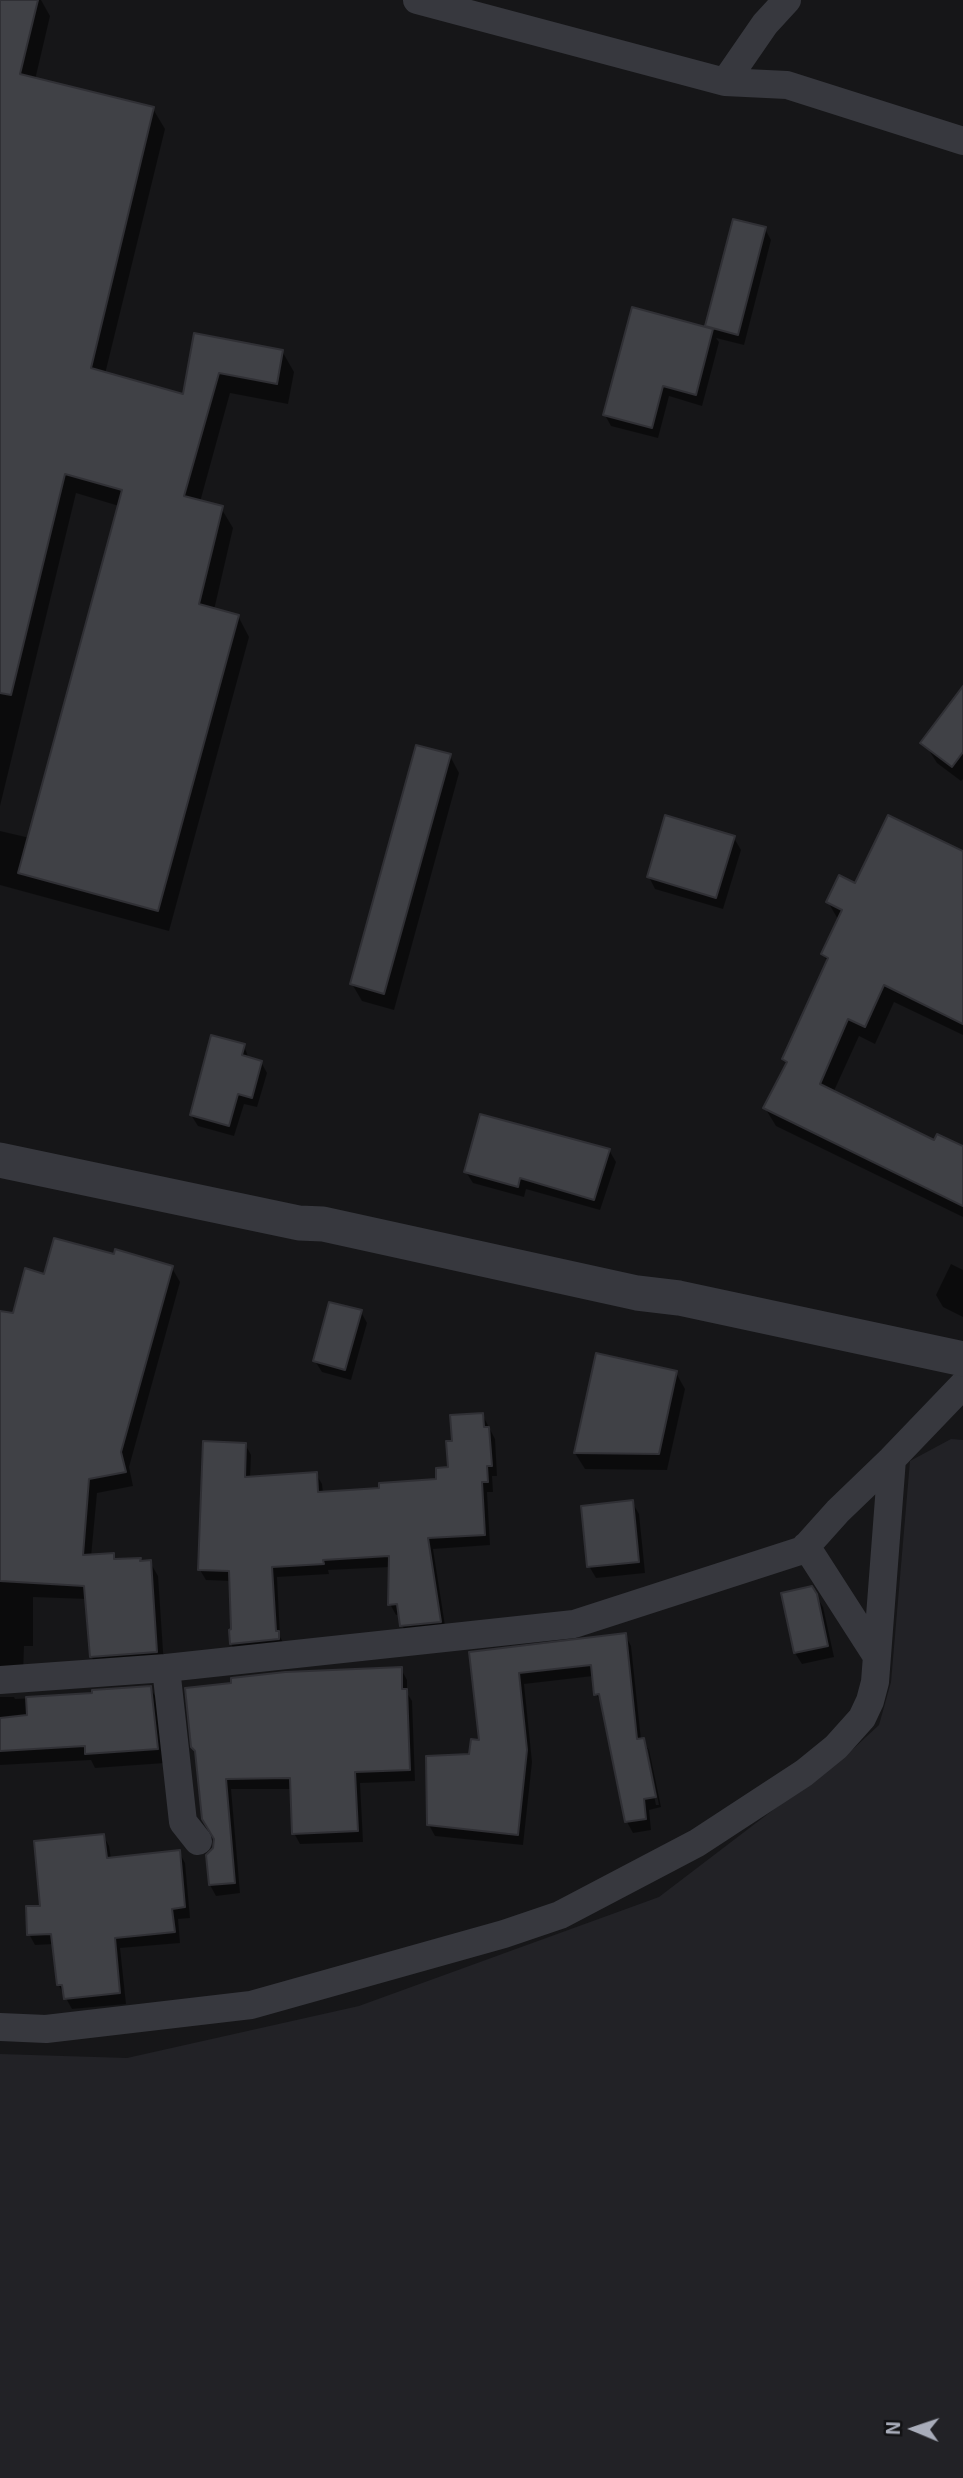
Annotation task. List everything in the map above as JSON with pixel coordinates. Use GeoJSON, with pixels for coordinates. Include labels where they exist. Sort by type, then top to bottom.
{"type":"FeatureCollection","features":[{"type":"Feature","properties":{"kind":"street"},"geometry":{"type":"LineString","coordinates":[[417,0],[725,82],[788,85],[963,141]]}},
{"type":"Feature","properties":{"kind":"street"},"geometry":{"type":"LineString","coordinates":[[725,82],[765,24],[787,0]]}},
{"type":"Feature","properties":{"kind":"street"},"geometry":{"type":"LineString","coordinates":[[0,1160],[299,1223],[323,1224],[637,1293],[678,1298],[963,1359]]}},
{"type":"Feature","properties":{"kind":"street"},"geometry":{"type":"LineString","coordinates":[[0,1680],[166,1668],[574,1624],[803,1550],[963,1385]]}},
{"type":"Feature","properties":{"kind":"street"},"geometry":{"type":"LineString","coordinates":[[0,2027],[47,2029],[251,2005],[504,1934],[561,1915],[697,1843],[804,1773],[836,1747],[862,1718],[875,1682],[892,1459]]}},
{"type":"Feature","properties":{"kind":"street"},"geometry":{"type":"LineString","coordinates":[[806,1546],[876,1655]]}},
{"type":"Feature","properties":{"kind":"street"},"geometry":{"type":"LineString","coordinates":[[166,1668],[183,1822],[198,1841]]}},
{"type":"Feature","properties":{"kind":"shaded area"},"geometry":{"type":"Polygon","coordinates":[[[951,1439],[963,1440],[963,2478],[0,2478],[0,2054],[127,2058],[359,2006],[659,1897],[853,1749],[879,1725],[891,1682],[910,1461],[951,1439]]]}},
{"type":"Feature","properties":{"kind":"building"},"geometry":{"type":"Polygon","coordinates":[[[0,0],[38,0],[20,74],[154,107],[91,368],[183,394],[194,333],[283,350],[277,384],[219,373],[184,496],[223,506],[199,604],[239,615],[158,911],[18,873],[122,490],[65,474],[11,695],[0,693],[0,0]]]}},
{"type":"Feature","properties":{"kind":"building"},"geometry":{"type":"Polygon","coordinates":[[[733,219],[766,227],[738,335],[705,326],[733,219]]]}},
{"type":"Feature","properties":{"kind":"building"},"geometry":{"type":"Polygon","coordinates":[[[632,307],[713,329],[696,395],[663,386],[652,428],[603,415],[632,307]]]}},
{"type":"Feature","properties":{"kind":"building"},"geometry":{"type":"Polygon","coordinates":[[[963,686],[963,752],[952,767],[920,743],[963,686]]]}},
{"type":"Feature","properties":{"kind":"building"},"geometry":{"type":"Polygon","coordinates":[[[416,745],[451,754],[384,994],[350,984],[416,745]]]}},
{"type":"Feature","properties":{"kind":"building"},"geometry":{"type":"Polygon","coordinates":[[[665,815],[735,836],[716,898],[647,877],[665,815]]]}},
{"type":"Feature","properties":{"kind":"building"},"geometry":{"type":"Polygon","coordinates":[[[888,815],[963,851],[963,1024],[884,985],[865,1027],[848,1019],[820,1084],[934,1140],[937,1134],[963,1146],[963,1206],[763,1108],[787,1062],[782,1059],[828,958],[821,954],[842,910],[826,902],[839,875],[855,883],[888,815]]]}},
{"type":"Feature","properties":{"kind":"building"},"geometry":{"type":"Polygon","coordinates":[[[211,1035],[245,1044],[242,1055],[262,1061],[252,1098],[238,1094],[229,1126],[190,1115],[211,1035]]]}},
{"type":"Feature","properties":{"kind":"building"},"geometry":{"type":"Polygon","coordinates":[[[480,1114],[610,1149],[594,1200],[520,1178],[518,1187],[464,1172],[480,1114]]]}},
{"type":"Feature","properties":{"kind":"building"},"geometry":{"type":"Polygon","coordinates":[[[54,1238],[114,1254],[115,1249],[173,1266],[121,1452],[126,1472],[89,1479],[83,1555],[114,1553],[114,1559],[151,1560],[157,1652],[90,1657],[84,1586],[0,1581],[0,1311],[13,1313],[25,1268],[44,1274],[54,1238]]]}},
{"type":"Feature","properties":{"kind":"building"},"geometry":{"type":"Polygon","coordinates":[[[329,1302],[362,1310],[345,1370],[313,1361],[329,1302]]]}},
{"type":"Feature","properties":{"kind":"building"},"geometry":{"type":"Polygon","coordinates":[[[596,1353],[677,1371],[659,1454],[574,1453],[596,1353]]]}},
{"type":"Feature","properties":{"kind":"building"},"geometry":{"type":"Polygon","coordinates":[[[483,1413],[484,1427],[489,1427],[492,1466],[487,1466],[488,1482],[482,1482],[485,1535],[428,1538],[441,1622],[400,1626],[397,1604],[388,1605],[389,1556],[323,1560],[324,1564],[272,1567],[276,1631],[279,1631],[279,1639],[230,1644],[229,1571],[198,1570],[203,1441],[246,1443],[245,1477],[317,1472],[318,1492],[379,1488],[379,1483],[436,1479],[436,1468],[448,1467],[446,1441],[452,1441],[450,1415],[483,1413]]]}},
{"type":"Feature","properties":{"kind":"building"},"geometry":{"type":"Polygon","coordinates":[[[633,1500],[639,1562],[587,1567],[581,1506],[633,1500]]]}},
{"type":"Feature","properties":{"kind":"building"},"geometry":{"type":"Polygon","coordinates":[[[812,1586],[817,1594],[828,1646],[794,1653],[781,1593],[812,1586]]]}},
{"type":"Feature","properties":{"kind":"building"},"geometry":{"type":"Polygon","coordinates":[[[626,1633],[637,1739],[644,1738],[656,1797],[644,1799],[646,1819],[625,1822],[599,1694],[594,1695],[591,1665],[519,1673],[527,1750],[518,1835],[427,1825],[426,1756],[469,1754],[471,1739],[479,1740],[469,1652],[626,1633]]]}},
{"type":"Feature","properties":{"kind":"building"},"geometry":{"type":"Polygon","coordinates":[[[402,1667],[402,1689],[407,1689],[410,1770],[355,1772],[358,1831],[292,1834],[290,1778],[226,1779],[235,1883],[209,1885],[206,1855],[213,1848],[214,1839],[202,1819],[185,1688],[231,1683],[231,1678],[285,1672],[402,1667]]]}},
{"type":"Feature","properties":{"kind":"building"},"geometry":{"type":"Polygon","coordinates":[[[151,1686],[158,1749],[85,1754],[85,1746],[0,1751],[0,1718],[27,1715],[26,1697],[151,1686]]]}},
{"type":"Feature","properties":{"kind":"building"},"geometry":{"type":"Polygon","coordinates":[[[104,1834],[107,1858],[180,1850],[185,1907],[172,1909],[175,1932],[115,1938],[120,1993],[64,1999],[62,1985],[57,1985],[51,1934],[27,1935],[26,1906],[40,1906],[34,1841],[104,1834]]]}}]}
